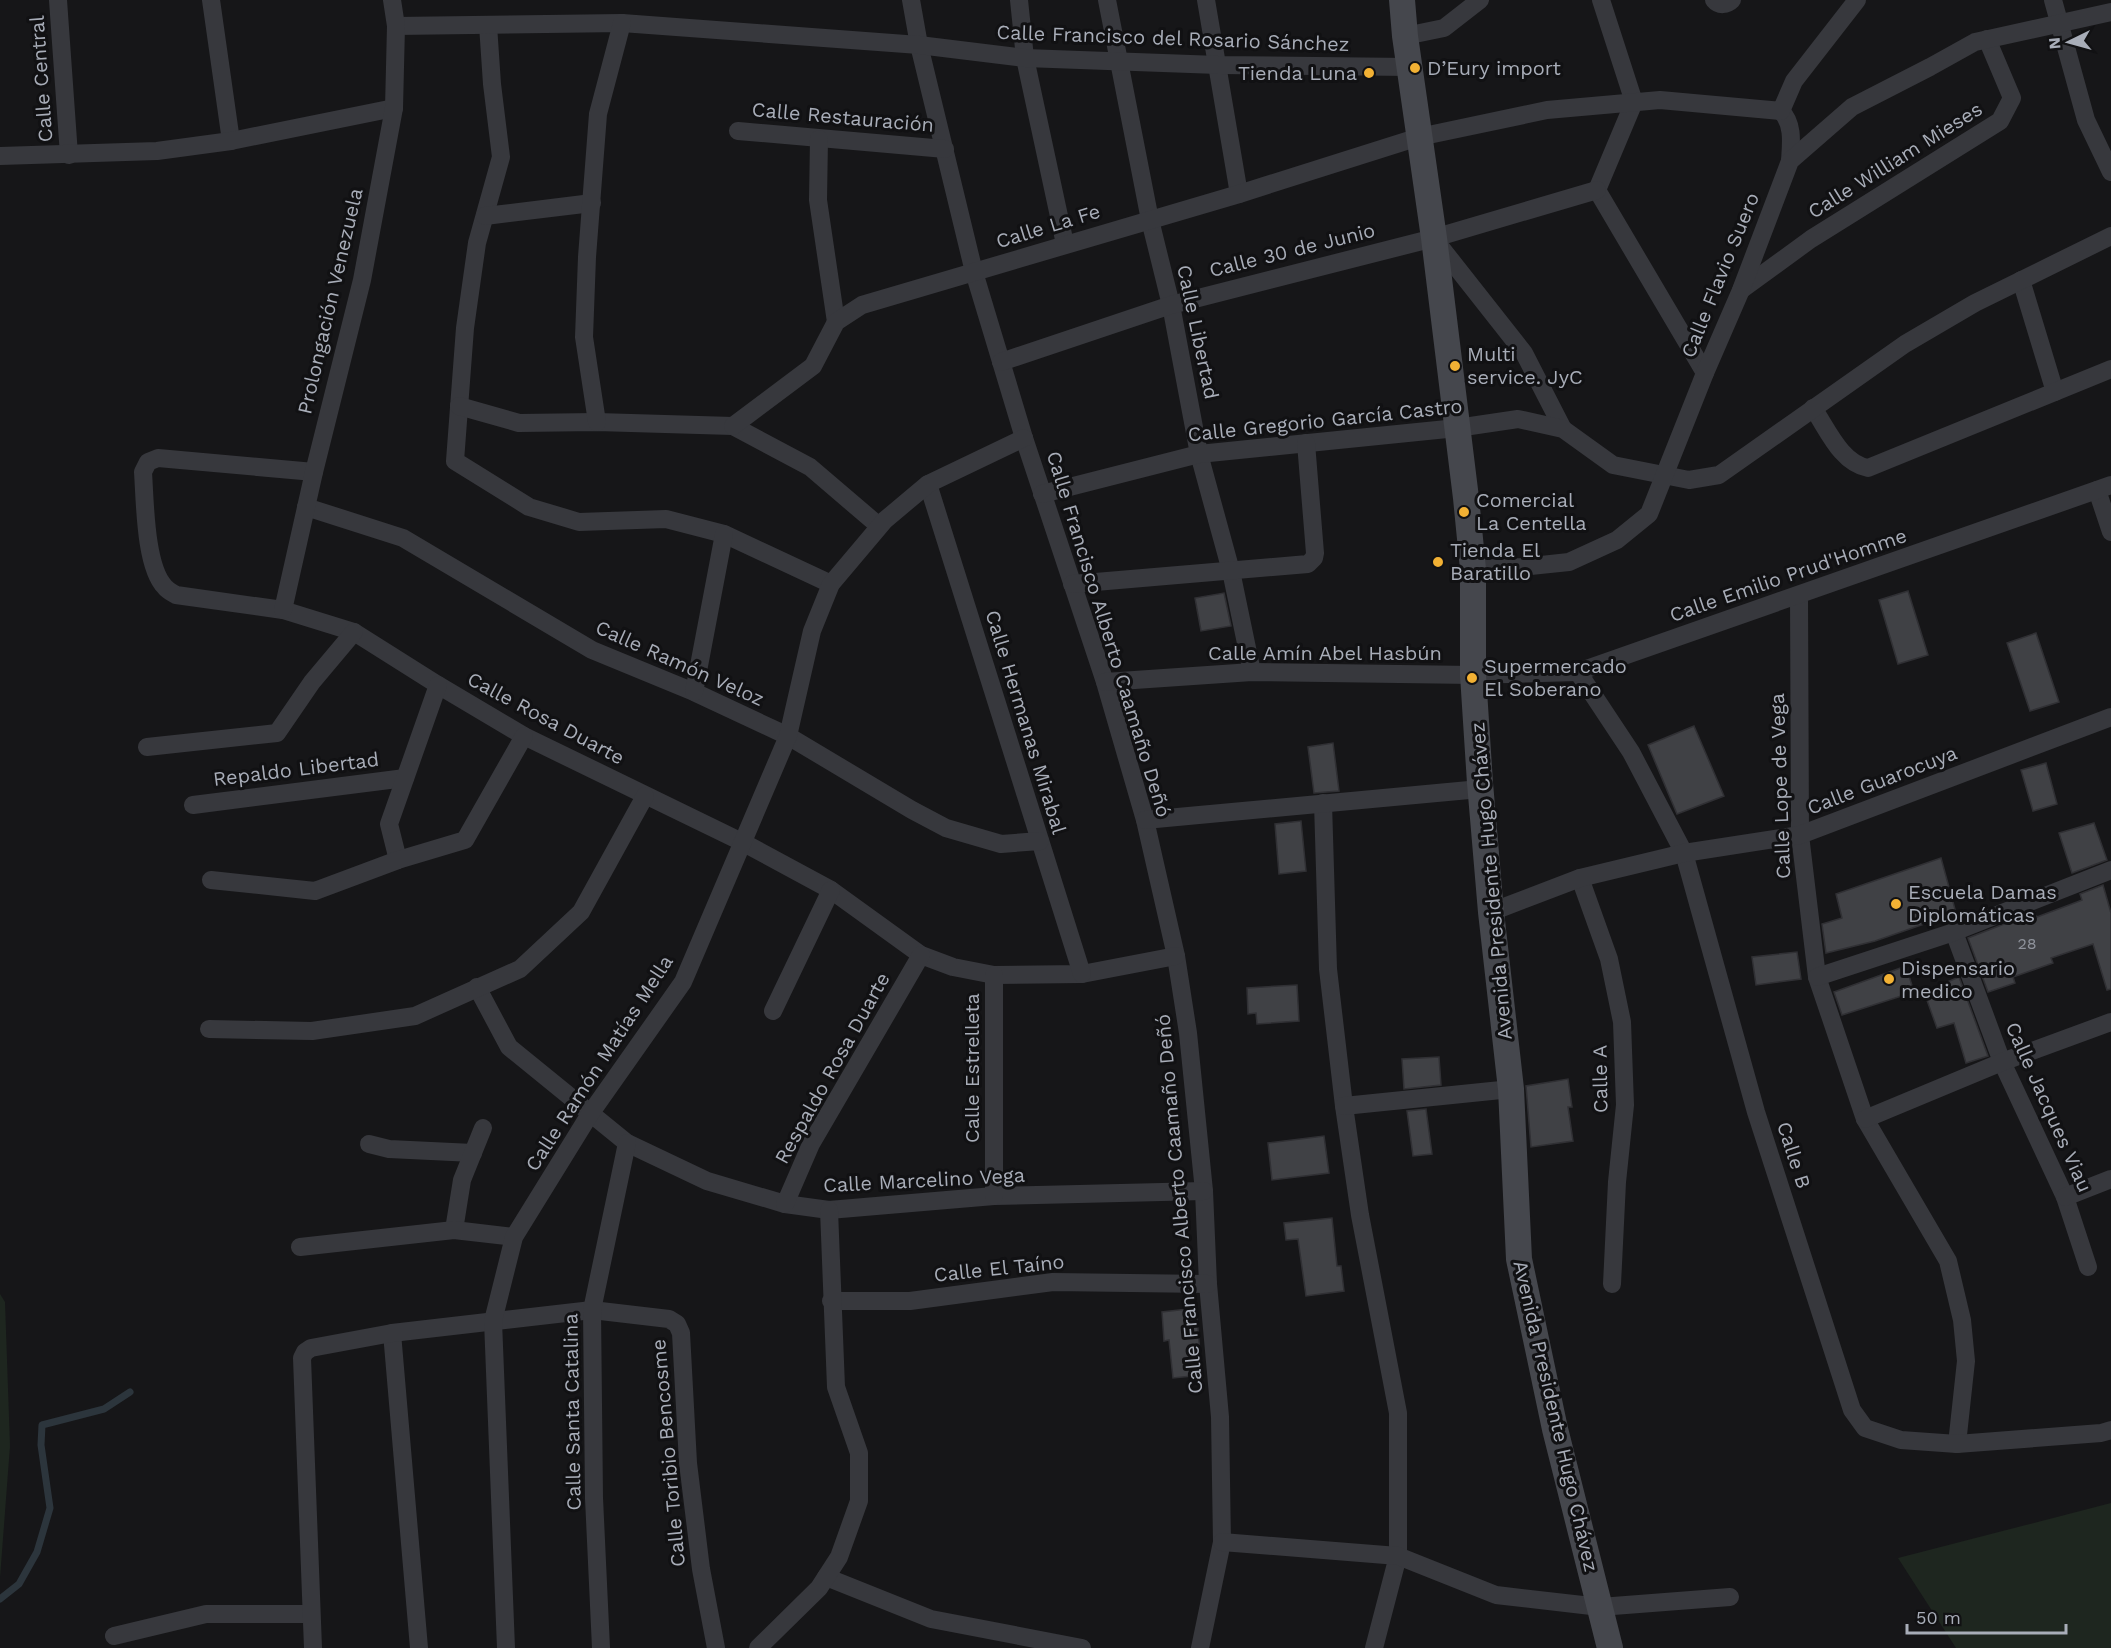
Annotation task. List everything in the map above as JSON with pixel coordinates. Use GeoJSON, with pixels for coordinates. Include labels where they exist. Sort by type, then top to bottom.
{"type":"FeatureCollection","features":[{"type":"Feature","properties":{"kind":"main road","name":"Avenida Presidente Hugo Chávez"},"geometry":{"type":"LineString","coordinates":[[1402,0],[1405,36],[1434,238],[1473,569],[1473,675],[1480,789],[1511,1089],[1519,1259],[1555,1429],[1610,1648]]}},
{"type":"Feature","properties":{"kind":"street","name":"Calle Central"},"geometry":{"type":"LineString","coordinates":[[58,0],[69,155]]}},
{"type":"Feature","properties":{"kind":"street"},"geometry":{"type":"LineString","coordinates":[[211,0],[231,141]]}},
{"type":"Feature","properties":{"kind":"street","name":"Prolongación Venezuela"},"geometry":{"type":"LineString","coordinates":[[283,610],[314,472],[362,280],[394,108],[396,26],[392,0]]}},
{"type":"Feature","properties":{"kind":"street","name":"Calle Francisco Alberto Caamaño Deñó"},"geometry":{"type":"LineString","coordinates":[[910,0],[974,272],[1024,438],[1105,682],[1145,820],[1176,956],[1188,1033],[1204,1191],[1208,1284],[1220,1417],[1222,1542],[1200,1648]]}},
{"type":"Feature","properties":{"kind":"street"},"geometry":{"type":"LineString","coordinates":[[1019,0],[1025,58],[1065,244]]}},
{"type":"Feature","properties":{"kind":"street","name":"Calle Libertad"},"geometry":{"type":"LineString","coordinates":[[1107,0],[1150,220],[1171,305],[1199,454],[1231,571],[1252,672]]}},
{"type":"Feature","properties":{"kind":"street"},"geometry":{"type":"LineString","coordinates":[[1206,0],[1239,194]]}},
{"type":"Feature","properties":{"kind":"street"},"geometry":{"type":"LineString","coordinates":[[1405,36],[1444,28],[1480,0]]}},
{"type":"Feature","properties":{"kind":"street"},"geometry":{"type":"LineString","coordinates":[[1601,0],[1634,102],[1597,190],[1705,373]]}},
{"type":"Feature","properties":{"kind":"street"},"geometry":{"type":"LineString","coordinates":[[1714,0],[1728,4],[1732,0]]}},
{"type":"Feature","properties":{"kind":"street"},"geometry":{"type":"LineString","coordinates":[[1790,161],[1791,136],[1787,117],[1781,111],[1794,81],[1857,0]]}},
{"type":"Feature","properties":{"kind":"street"},"geometry":{"type":"LineString","coordinates":[[2053,0],[2086,120],[2111,172]]}},
{"type":"Feature","properties":{"kind":"street","name":"Calle Flavio Suero"},"geometry":{"type":"LineString","coordinates":[[1473,569],[1569,562],[1617,540],[1649,514],[1741,290],[1790,161],[1852,107],[1975,42],[2111,12]]}},
{"type":"Feature","properties":{"kind":"street"},"geometry":{"type":"LineString","coordinates":[[597,422],[584,337],[592,203],[598,114],[622,23]]}},
{"type":"Feature","properties":{"kind":"street","name":"Calle Francisco del Rosario Sánchez"},"geometry":{"type":"LineString","coordinates":[[396,26],[622,23],[919,45],[1025,58],[1218,65],[1410,67]]}},
{"type":"Feature","properties":{"kind":"street"},"geometry":{"type":"LineString","coordinates":[[488,25],[501,157],[477,243],[465,328],[455,461],[529,507],[579,522],[666,519],[724,534],[831,584]]}},
{"type":"Feature","properties":{"kind":"street","name":"Calle William Mieses"},"geometry":{"type":"LineString","coordinates":[[1741,290],[1811,239],[2000,121],[2012,98],[1987,39]]}},
{"type":"Feature","properties":{"kind":"street","name":"Calle La Fe"},"geometry":{"type":"LineString","coordinates":[[733,426],[813,366],[836,322],[862,305],[1239,194],[1419,137],[1547,110],[1660,100],[1781,111]]}},
{"type":"Feature","properties":{"kind":"street"},"geometry":{"type":"LineString","coordinates":[[0,156],[157,151],[231,141],[394,108]]}},
{"type":"Feature","properties":{"kind":"street","name":"Calle Restauración"},"geometry":{"type":"LineString","coordinates":[[738,131],[945,149]]}},
{"type":"Feature","properties":{"kind":"street"},"geometry":{"type":"LineString","coordinates":[[819,139],[818,200],[836,322]]}},
{"type":"Feature","properties":{"kind":"street","name":"Calle 30 de Junio"},"geometry":{"type":"LineString","coordinates":[[1001,362],[1171,305],[1434,238],[1597,190]]}},
{"type":"Feature","properties":{"kind":"street"},"geometry":{"type":"LineString","coordinates":[[484,216],[592,203]]}},
{"type":"Feature","properties":{"kind":"street","name":"Calle Gregorio García Castro"},"geometry":{"type":"LineString","coordinates":[[1042,494],[1199,454],[1457,428],[1518,419],[1563,429],[1613,465],[1689,480],[1719,475],[1905,344],[1974,303],[2111,236]]}},
{"type":"Feature","properties":{"kind":"street"},"geometry":{"type":"LineString","coordinates":[[1434,238],[1524,353],[1563,429]]}},
{"type":"Feature","properties":{"kind":"street"},"geometry":{"type":"LineString","coordinates":[[2021,280],[2055,392]]}},
{"type":"Feature","properties":{"kind":"street"},"geometry":{"type":"LineString","coordinates":[[1813,408],[1848,460],[1857,466],[1868,468],[2111,369]]}},
{"type":"Feature","properties":{"kind":"street"},"geometry":{"type":"LineString","coordinates":[[459,406],[519,423],[597,422],[733,426],[810,467],[879,526]]}},
{"type":"Feature","properties":{"kind":"street","name":"Calle Ramón Matías Mella"},"geometry":{"type":"LineString","coordinates":[[506,1648],[493,1322],[514,1237],[590,1114],[683,982],[788,736],[812,631],[831,584],[879,526],[928,484],[1024,438]]}},
{"type":"Feature","properties":{"kind":"street"},"geometry":{"type":"LineString","coordinates":[[1072,584],[1308,564],[1314,558],[1306,443]]}},
{"type":"Feature","properties":{"kind":"street","name":"Calle Rosa Duarte"},"geometry":{"type":"LineString","coordinates":[[314,472],[158,458],[148,462],[143,472],[149,544],[156,574],[165,588],[176,595],[283,610],[354,632],[524,736],[744,843],[831,890],[921,955],[953,967],[994,975],[1082,974],[1176,956]]}},
{"type":"Feature","properties":{"kind":"street","name":"Calle Hermanas Mirabal"},"geometry":{"type":"LineString","coordinates":[[928,484],[1082,974]]}},
{"type":"Feature","properties":{"kind":"street"},"geometry":{"type":"LineString","coordinates":[[2104,487],[2111,531]]}},
{"type":"Feature","properties":{"kind":"street","name":"Calle Emilio Prud'Homme"},"geometry":{"type":"LineString","coordinates":[[1473,675],[1578,672],[2104,487]]}},
{"type":"Feature","properties":{"kind":"street","name":"Calle Ramón Veloz"},"geometry":{"type":"LineString","coordinates":[[306,507],[403,538],[592,650],[694,692],[788,736],[946,828],[1001,844],[1040,841]]}},
{"type":"Feature","properties":{"kind":"street"},"geometry":{"type":"LineString","coordinates":[[694,692],[724,534]]}},
{"type":"Feature","properties":{"kind":"street","name":"Calle Lope de Vega"},"geometry":{"type":"LineString","coordinates":[[1799,596],[1800,835],[1817,977],[1864,1119],[1948,1261],[1962,1320],[1966,1361],[1957,1444]]}},
{"type":"Feature","properties":{"kind":"street"},"geometry":{"type":"LineString","coordinates":[[147,747],[277,733],[312,682],[354,632]]}},
{"type":"Feature","properties":{"kind":"street","name":"Calle Amín Abel Hasbún"},"geometry":{"type":"LineString","coordinates":[[1105,682],[1252,672],[1473,675]]}},
{"type":"Feature","properties":{"kind":"street","name":"Calle B"},"geometry":{"type":"LineString","coordinates":[[1578,672],[1631,752],[1684,853],[1756,1112],[1852,1410],[1865,1428],[1902,1440],[1957,1444],[2033,1440],[2111,1430]]}},
{"type":"Feature","properties":{"kind":"street"},"geometry":{"type":"LineString","coordinates":[[398,860],[389,824],[438,685]]}},
{"type":"Feature","properties":{"kind":"street","name":"Calle Guarocuya"},"geometry":{"type":"LineString","coordinates":[[1491,912],[1580,878],[1684,853],[1800,835],[2111,717]]}},
{"type":"Feature","properties":{"kind":"street"},"geometry":{"type":"LineString","coordinates":[[211,880],[315,891],[398,860],[465,840],[524,736]]}},
{"type":"Feature","properties":{"kind":"street","name":"Repaldo Libertad"},"geometry":{"type":"LineString","coordinates":[[193,805],[405,778]]}},
{"type":"Feature","properties":{"kind":"street"},"geometry":{"type":"LineString","coordinates":[[1145,820],[1480,789]]}},
{"type":"Feature","properties":{"kind":"street"},"geometry":{"type":"LineString","coordinates":[[209,1029],[312,1031],[415,1016],[520,969],[581,912],[645,796]]}},
{"type":"Feature","properties":{"kind":"street"},"geometry":{"type":"LineString","coordinates":[[1323,803],[1328,969],[1344,1106],[1360,1215],[1398,1413],[1398,1556],[1374,1648]]}},
{"type":"Feature","properties":{"kind":"street"},"geometry":{"type":"LineString","coordinates":[[1817,977],[1954,932],[2111,870]]}},
{"type":"Feature","properties":{"kind":"street","name":"Calle A"},"geometry":{"type":"LineString","coordinates":[[1580,878],[1609,959],[1622,1022],[1625,1105],[1617,1182],[1612,1284]]}},
{"type":"Feature","properties":{"kind":"street"},"geometry":{"type":"LineString","coordinates":[[773,1011],[831,890]]}},
{"type":"Feature","properties":{"kind":"street","name":"Calle Jacques Viau"},"geometry":{"type":"LineString","coordinates":[[1954,932],[2002,1062],[2065,1197],[2088,1267]]}},
{"type":"Feature","properties":{"kind":"street","name":"Respaldo Rosa Duarte"},"geometry":{"type":"LineString","coordinates":[[784,1204],[811,1144],[921,955]]}},
{"type":"Feature","properties":{"kind":"street","name":"Calle Estrelleta"},"geometry":{"type":"LineString","coordinates":[[994,975],[994,1196]]}},
{"type":"Feature","properties":{"kind":"street","name":"Calle Marcelino Vega"},"geometry":{"type":"LineString","coordinates":[[477,987],[509,1047],[627,1143],[707,1181],[784,1204],[829,1210],[994,1196],[1204,1191]]}},
{"type":"Feature","properties":{"kind":"street"},"geometry":{"type":"LineString","coordinates":[[1864,1119],[2002,1062],[2111,1023]]}},
{"type":"Feature","properties":{"kind":"street"},"geometry":{"type":"LineString","coordinates":[[1344,1106],[1511,1089]]}},
{"type":"Feature","properties":{"kind":"street"},"geometry":{"type":"LineString","coordinates":[[454,1230],[462,1180],[483,1128]]}},
{"type":"Feature","properties":{"kind":"street","name":"Calle Santa Catalina"},"geometry":{"type":"LineString","coordinates":[[601,1648],[594,1498],[592,1310],[627,1143]]}},
{"type":"Feature","properties":{"kind":"street"},"geometry":{"type":"LineString","coordinates":[[369,1144],[389,1149],[473,1153]]}},
{"type":"Feature","properties":{"kind":"street"},"geometry":{"type":"LineString","coordinates":[[2065,1197],[2111,1179]]}},
{"type":"Feature","properties":{"kind":"street"},"geometry":{"type":"LineString","coordinates":[[758,1648],[819,1588],[839,1557],[859,1501],[859,1453],[836,1387],[829,1210]]}},
{"type":"Feature","properties":{"kind":"street"},"geometry":{"type":"LineString","coordinates":[[300,1247],[454,1230],[514,1237]]}},
{"type":"Feature","properties":{"kind":"street","name":"Calle El Taíno"},"geometry":{"type":"LineString","coordinates":[[831,1301],[910,1300],[1053,1282],[1208,1284]]}},
{"type":"Feature","properties":{"kind":"street"},"geometry":{"type":"LineString","coordinates":[[313,1648],[302,1358],[305,1352],[311,1348],[392,1333],[592,1310]]}},
{"type":"Feature","properties":{"kind":"street","name":"Calle Toribio Bencosme"},"geometry":{"type":"LineString","coordinates":[[592,1310],[669,1319],[677,1324],[681,1333],[689,1475],[701,1569],[716,1648]]}},
{"type":"Feature","properties":{"kind":"street"},"geometry":{"type":"LineString","coordinates":[[392,1333],[419,1648]]}},
{"type":"Feature","properties":{"kind":"street"},"geometry":{"type":"LineString","coordinates":[[1222,1542],[1398,1556],[1496,1595],[1600,1607],[1730,1597]]}},
{"type":"Feature","properties":{"kind":"street"},"geometry":{"type":"LineString","coordinates":[[826,1577],[931,1619],[1082,1648]]}},
{"type":"Feature","properties":{"kind":"street"},"geometry":{"type":"LineString","coordinates":[[114,1636],[206,1614],[311,1614]]}},
{"type":"Feature","properties":{"kind":"shaded area"},"geometry":{"type":"Polygon","coordinates":[[[0,1294],[5,1302],[10,1446],[0,1578],[0,1294]]]}},
{"type":"Feature","properties":{"kind":"shaded area"},"geometry":{"type":"Polygon","coordinates":[[[2111,1503],[2111,1648],[1956,1648],[1898,1558],[2111,1503]]]}},
{"type":"Feature","properties":{"kind":"building"},"geometry":{"type":"Polygon","coordinates":[[[1908,591],[1928,655],[1898,664],[1879,600],[1908,591]]]}},
{"type":"Feature","properties":{"kind":"building"},"geometry":{"type":"Polygon","coordinates":[[[1224,593],[1231,626],[1201,631],[1195,598],[1224,593]]]}},
{"type":"Feature","properties":{"kind":"building"},"geometry":{"type":"Polygon","coordinates":[[[2036,633],[2059,702],[2030,711],[2007,643],[2036,633]]]}},
{"type":"Feature","properties":{"kind":"building"},"geometry":{"type":"Polygon","coordinates":[[[1694,726],[1724,796],[1677,814],[1648,745],[1694,726]]]}},
{"type":"Feature","properties":{"kind":"building"},"geometry":{"type":"Polygon","coordinates":[[[1333,743],[1339,791],[1314,793],[1308,747],[1333,743]]]}},
{"type":"Feature","properties":{"kind":"building"},"geometry":{"type":"Polygon","coordinates":[[[2046,763],[2057,804],[2033,811],[2021,770],[2046,763]]]}},
{"type":"Feature","properties":{"kind":"building"},"geometry":{"type":"Polygon","coordinates":[[[1301,821],[1306,871],[1279,874],[1275,824],[1301,821]]]}},
{"type":"Feature","properties":{"kind":"building"},"geometry":{"type":"Polygon","coordinates":[[[2094,823],[2107,860],[2072,873],[2059,833],[2094,823]]]}},
{"type":"Feature","properties":{"kind":"building","name":"Escuela Damas Diplomáticas"},"geometry":{"type":"Polygon","coordinates":[[[1941,858],[1956,913],[1875,941],[1826,953],[1822,924],[1842,918],[1836,894],[1941,858]]]}},
{"type":"Feature","properties":{"kind":"building"},"geometry":{"type":"Polygon","coordinates":[[[2103,885],[2111,913],[2111,989],[2107,990],[2093,944],[2051,958],[2053,963],[2013,977],[2015,983],[1988,992],[1968,938],[2035,912],[2037,917],[2077,902],[2082,900],[2080,894],[2103,885]]]}},
{"type":"Feature","properties":{"kind":"building"},"geometry":{"type":"Polygon","coordinates":[[[1797,952],[1801,979],[1756,985],[1752,957],[1797,952]]]}},
{"type":"Feature","properties":{"kind":"building","name":"Dispensario medico"},"geometry":{"type":"Polygon","coordinates":[[[1906,966],[1914,992],[1842,1015],[1834,992],[1906,966]]]}},
{"type":"Feature","properties":{"kind":"building"},"geometry":{"type":"Polygon","coordinates":[[[1959,977],[1988,1056],[1966,1063],[1954,1023],[1937,1028],[1924,992],[1959,977]]]}},
{"type":"Feature","properties":{"kind":"building"},"geometry":{"type":"Polygon","coordinates":[[[1297,985],[1299,1021],[1257,1024],[1256,1013],[1248,1014],[1247,988],[1297,985]]]}},
{"type":"Feature","properties":{"kind":"building"},"geometry":{"type":"Polygon","coordinates":[[[1439,1057],[1441,1085],[1404,1089],[1402,1059],[1439,1057]]]}},
{"type":"Feature","properties":{"kind":"building"},"geometry":{"type":"Polygon","coordinates":[[[1568,1079],[1572,1107],[1568,1107],[1573,1141],[1531,1147],[1526,1086],[1568,1079]]]}},
{"type":"Feature","properties":{"kind":"building"},"geometry":{"type":"Polygon","coordinates":[[[1426,1109],[1432,1154],[1413,1156],[1407,1111],[1426,1109]]]}},
{"type":"Feature","properties":{"kind":"building"},"geometry":{"type":"Polygon","coordinates":[[[1324,1136],[1329,1173],[1272,1180],[1268,1143],[1324,1136]]]}},
{"type":"Feature","properties":{"kind":"building"},"geometry":{"type":"Polygon","coordinates":[[[1332,1218],[1337,1266],[1341,1266],[1344,1291],[1306,1296],[1298,1239],[1286,1240],[1284,1223],[1332,1218]]]}},
{"type":"Feature","properties":{"kind":"building"},"geometry":{"type":"Polygon","coordinates":[[[1196,1308],[1202,1375],[1173,1378],[1169,1340],[1164,1341],[1162,1312],[1196,1308]]]}},
{"type":"Feature","properties":{"kind":"waterway"},"geometry":{"type":"LineString","coordinates":[[0,1599],[19,1584],[37,1552],[50,1508],[41,1445],[42,1425],[104,1409],[130,1392]]}},
{"type":"Feature","properties":{"kind":"place","name":"D’Eury import"},"geometry":{"type":"Point","coordinates":[1415,68]}},
{"type":"Feature","properties":{"kind":"place","name":"Tienda Luna"},"geometry":{"type":"Point","coordinates":[1369,73]}},
{"type":"Feature","properties":{"kind":"place","name":"Multi service. JyC"},"geometry":{"type":"Point","coordinates":[1455,366]}},
{"type":"Feature","properties":{"kind":"place","name":"Comercial La Centella"},"geometry":{"type":"Point","coordinates":[1464,512]}},
{"type":"Feature","properties":{"kind":"place","name":"Tienda El Baratillo"},"geometry":{"type":"Point","coordinates":[1438,562]}},
{"type":"Feature","properties":{"kind":"place","name":"Supermercado El Soberano"},"geometry":{"type":"Point","coordinates":[1472,678]}},
{"type":"Feature","properties":{"kind":"place","name":"Escuela Damas Diplomáticas"},"geometry":{"type":"Point","coordinates":[1896,904]}},
{"type":"Feature","properties":{"kind":"place","name":"Dispensario medico"},"geometry":{"type":"Point","coordinates":[1889,979]}}]}
